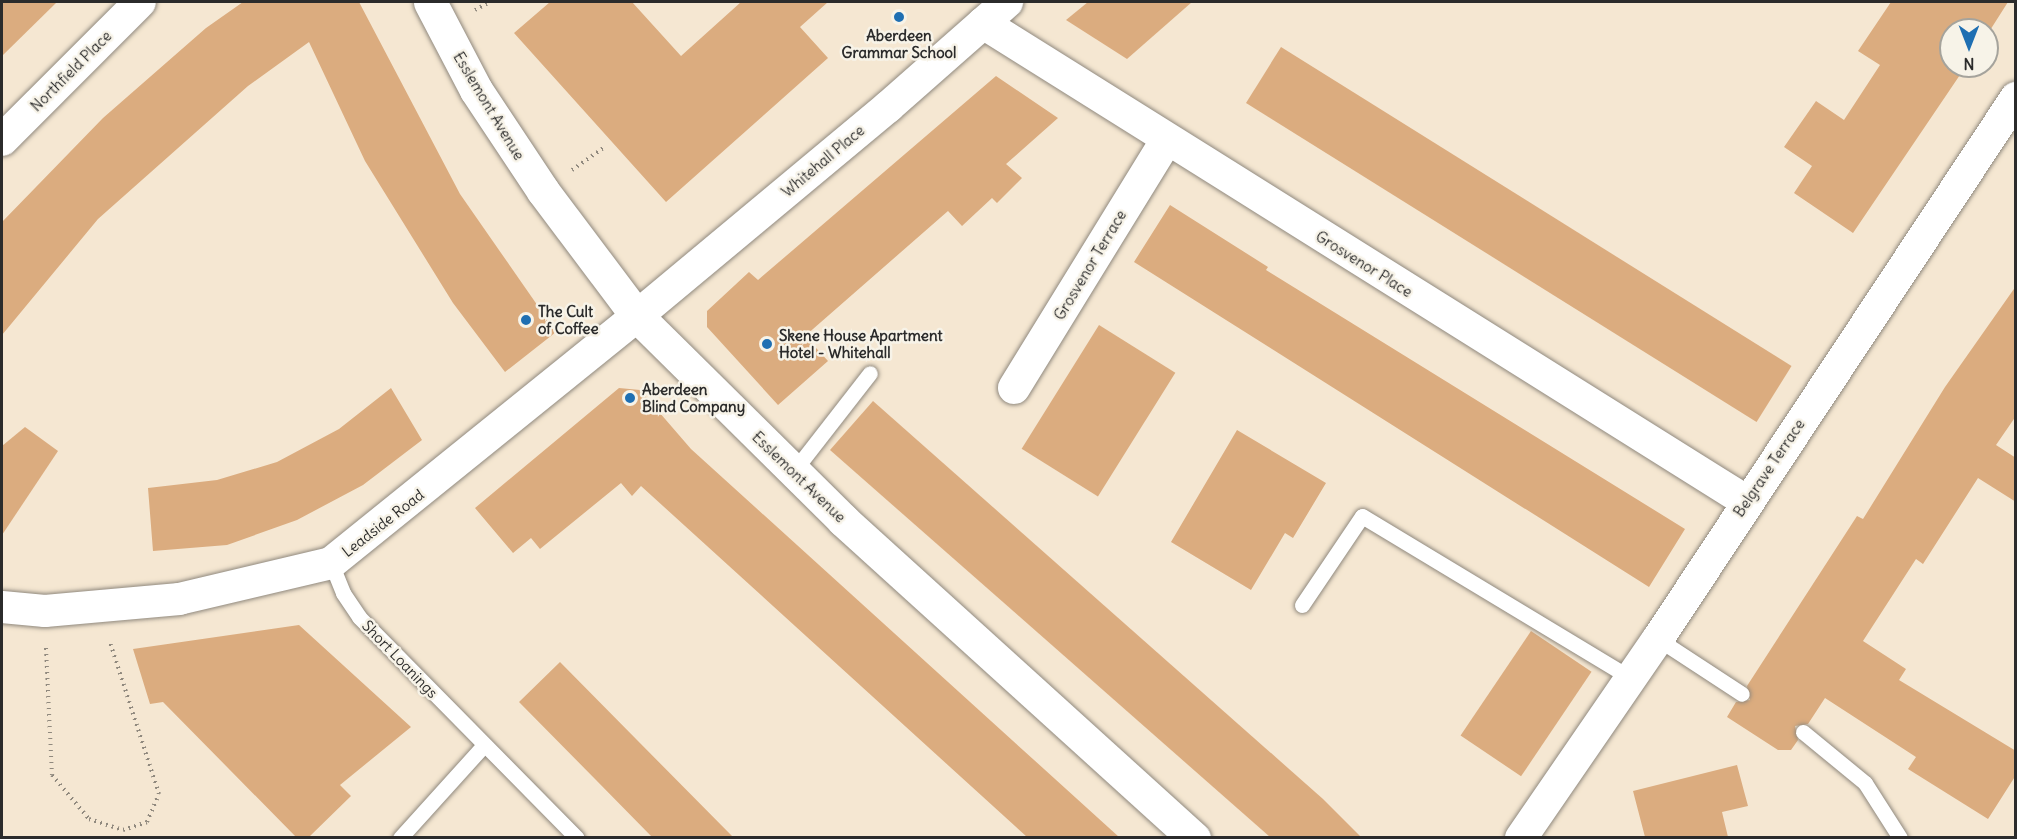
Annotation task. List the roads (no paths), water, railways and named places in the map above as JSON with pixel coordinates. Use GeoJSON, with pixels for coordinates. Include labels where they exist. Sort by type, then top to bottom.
{"type":"FeatureCollection","features":[{"type":"Feature","properties":{"kind":"street","name":"Northfield Place"},"geometry":{"type":"LineString","coordinates":[[2,140],[140,2]]}},
{"type":"Feature","properties":{"kind":"street","name":"Esslemont Avenue"},"geometry":{"type":"LineString","coordinates":[[430,2],[476,90],[543,192],[637,316],[793,472],[1194,837]]}},
{"type":"Feature","properties":{"kind":"street","name":"Whitehall Place"},"geometry":{"type":"LineString","coordinates":[[637,316],[1007,2]]}},
{"type":"Feature","properties":{"kind":"street","name":"Grosvenor Place"},"geometry":{"type":"LineString","coordinates":[[983,23],[1166,141],[1746,501]]}},
{"type":"Feature","properties":{"kind":"street","name":"Belgrave Terrace"},"geometry":{"type":"LineString","coordinates":[[1521,837],[1658,639],[1746,501],[2016,98]]}},
{"type":"Feature","properties":{"kind":"street","name":"Grosvenor Terrace"},"geometry":{"type":"LineString","coordinates":[[1014,388],[1166,141]]}},
{"type":"Feature","properties":{"kind":"street","name":"Leadside Road"},"geometry":{"type":"LineString","coordinates":[[2,607],[45,611],[180,599],[331,563],[400,511],[637,316]]}},
{"type":"Feature","properties":{"kind":"lane"},"geometry":{"type":"LineString","coordinates":[[793,472],[870,373]]}},
{"type":"Feature","properties":{"kind":"lane"},"geometry":{"type":"LineString","coordinates":[[1302,605],[1362,516],[1631,678]]}},
{"type":"Feature","properties":{"kind":"lane","name":"Short Loanings"},"geometry":{"type":"LineString","coordinates":[[331,563],[343,593],[359,617],[484,746],[577,837]]}},
{"type":"Feature","properties":{"kind":"lane"},"geometry":{"type":"LineString","coordinates":[[1658,639],[1742,694]]}},
{"type":"Feature","properties":{"kind":"lane"},"geometry":{"type":"LineString","coordinates":[[1803,732],[1865,783],[1900,837]]}},
{"type":"Feature","properties":{"kind":"lane"},"geometry":{"type":"LineString","coordinates":[[400,837],[484,746]]}},
{"type":"Feature","properties":{"kind":"place","name":"Aberdeen Grammar School"},"geometry":{"type":"Point","coordinates":[899,17]}},
{"type":"Feature","properties":{"kind":"place","name":"The Cult of Coffee"},"geometry":{"type":"Point","coordinates":[526,320]}},
{"type":"Feature","properties":{"kind":"place","name":"Skene House Apartment Hotel - Whitehall"},"geometry":{"type":"Point","coordinates":[767,344]}},
{"type":"Feature","properties":{"kind":"place","name":"Aberdeen Blind Company"},"geometry":{"type":"Point","coordinates":[630,398]}}]}
